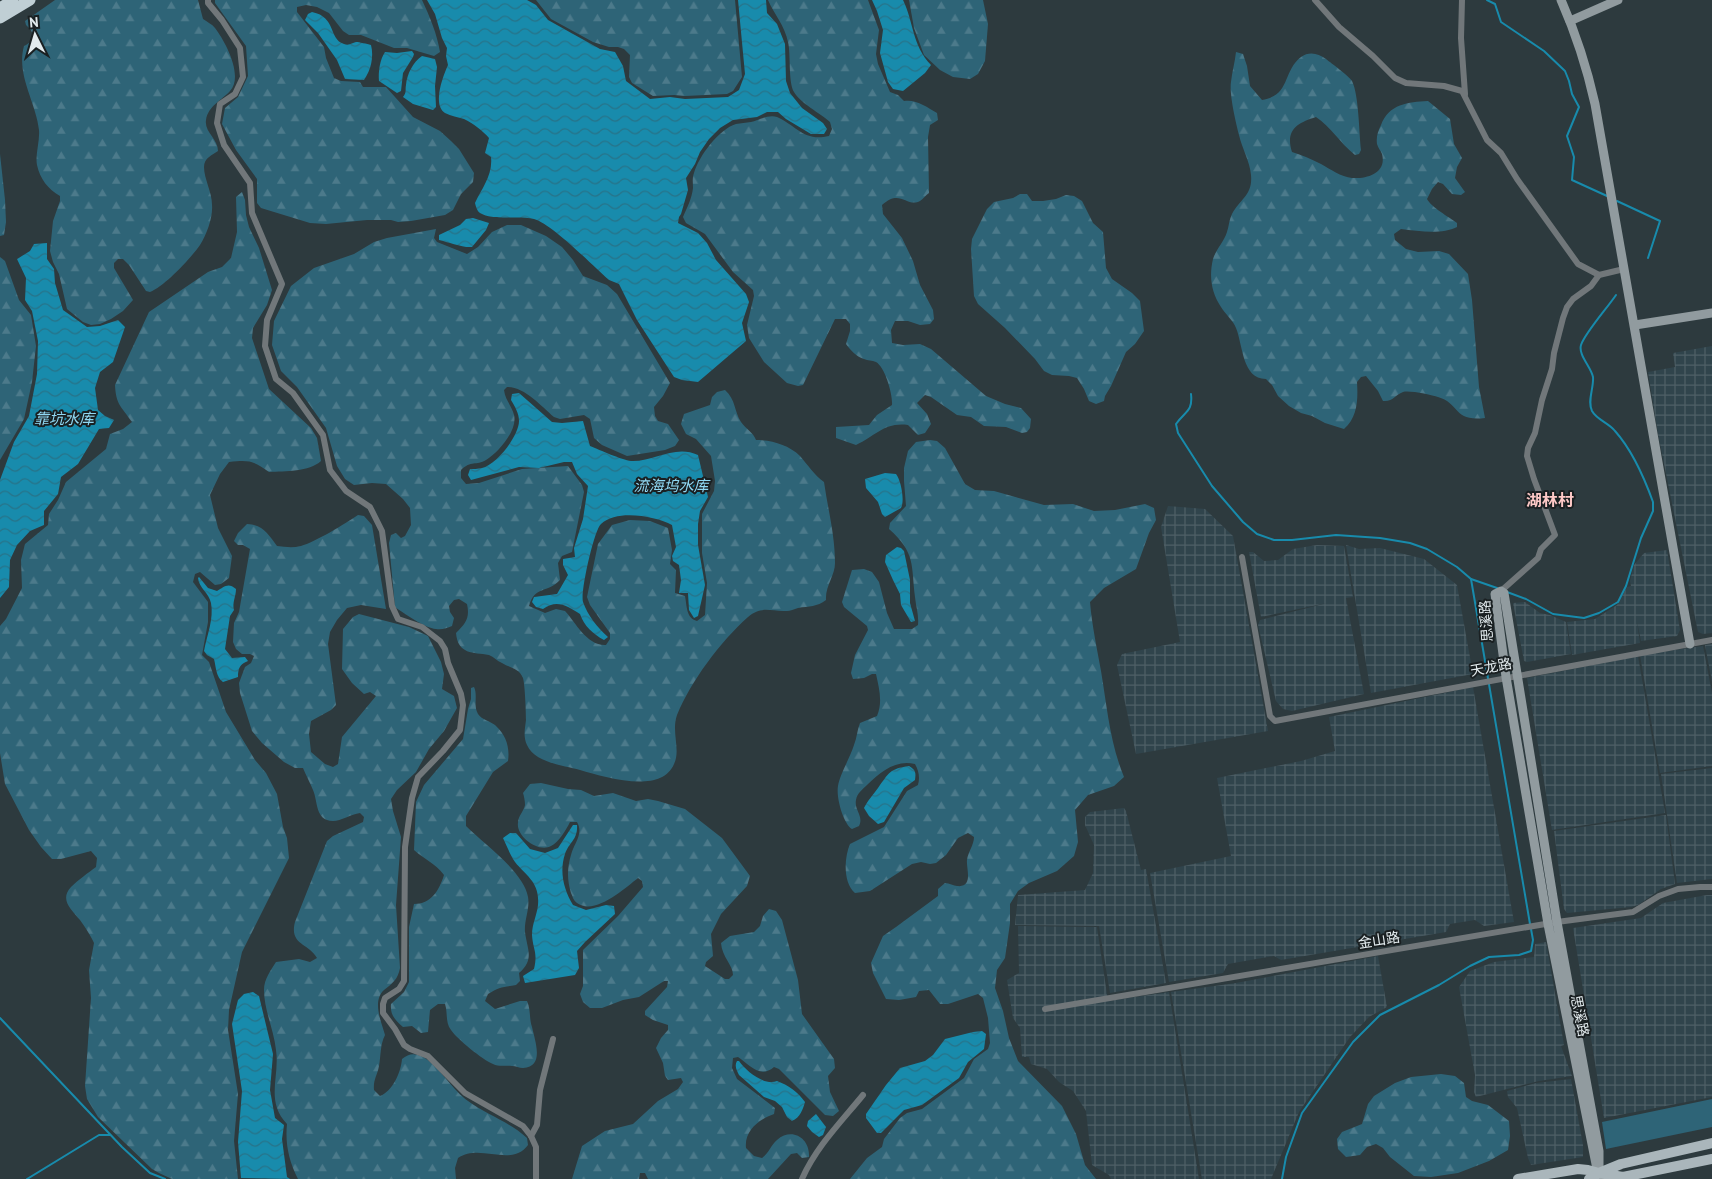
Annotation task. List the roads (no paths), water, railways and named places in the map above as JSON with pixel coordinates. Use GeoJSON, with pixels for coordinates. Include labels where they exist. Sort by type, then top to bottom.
{"type":"FeatureCollection","features":[{"type":"Feature","properties":{"kind":"highway"},"geometry":{"type":"LineString","coordinates":[[0,8],[14,0]]}},
{"type":"Feature","properties":{"kind":"highway"},"geometry":{"type":"LineString","coordinates":[[0,18],[30,0]]}},
{"type":"Feature","properties":{"kind":"main road"},"geometry":{"type":"LineString","coordinates":[[1600,1177],[1621,1164],[1712,1143]]}},
{"type":"Feature","properties":{"kind":"main road"},"geometry":{"type":"LineString","coordinates":[[1589,1179],[1623,1177],[1712,1159]]}},
{"type":"Feature","properties":{"kind":"main road"},"geometry":{"type":"LineString","coordinates":[[1518,1179],[1578,1169],[1588,1170],[1600,1177]]}},
{"type":"Feature","properties":{"kind":"street"},"geometry":{"type":"LineString","coordinates":[[208,0],[208,3],[222,20],[240,48],[243,77],[235,94],[220,104],[217,123],[224,145],[250,183],[252,213],[282,284],[267,320],[266,328],[265,346],[276,379],[293,393],[323,435],[330,470],[346,491],[370,507],[382,531],[395,616],[422,628],[440,641],[445,649],[448,663],[462,700],[460,730],[418,777],[412,798],[405,847],[404,981],[399,989],[385,998],[383,1013],[395,1028],[404,1045],[410,1050],[428,1056],[465,1094],[523,1126],[531,1136],[536,1147],[536,1179]]}},
{"type":"Feature","properties":{"kind":"street"},"geometry":{"type":"LineString","coordinates":[[1315,0],[1339,27],[1395,78],[1406,83],[1444,86],[1462,91],[1487,140],[1501,153],[1516,179],[1578,264],[1599,275]]}},
{"type":"Feature","properties":{"kind":"street"},"geometry":{"type":"LineString","coordinates":[[1462,0],[1461,38],[1465,96]]}},
{"type":"Feature","properties":{"kind":"street"},"geometry":{"type":"LineString","coordinates":[[1560,0],[1570,20],[1587,70],[1595,104],[1690,644]]}},
{"type":"Feature","properties":{"kind":"street"},"geometry":{"type":"LineString","coordinates":[[1570,20],[1618,0]]}},
{"type":"Feature","properties":{"kind":"street"},"geometry":{"type":"LineString","coordinates":[[1501,591],[1538,558],[1541,549],[1555,535],[1527,456],[1552,369],[1562,318],[1567,306],[1573,299],[1591,286],[1599,275],[1624,269]]}},
{"type":"Feature","properties":{"kind":"street"},"geometry":{"type":"LineString","coordinates":[[1635,324],[1712,313]]}},
{"type":"Feature","properties":{"kind":"street","name":"天龙路"},"geometry":{"type":"LineString","coordinates":[[1242,557],[1270,716],[1275,720],[1712,640]]}},
{"type":"Feature","properties":{"kind":"street","name":"思溪路"},"geometry":{"type":"LineString","coordinates":[[1552,923],[1517,675],[1504,594],[1501,591],[1495,594],[1506,677],[1592,1152],[1600,1177]]}},
{"type":"Feature","properties":{"kind":"street","name":"金山路"},"geometry":{"type":"LineString","coordinates":[[1045,1009],[1552,923],[1633,912],[1659,896],[1678,889],[1712,887]]}},
{"type":"Feature","properties":{"kind":"street"},"geometry":{"type":"LineString","coordinates":[[531,1136],[537,1125],[540,1090],[553,1039]]}},
{"type":"Feature","properties":{"kind":"street"},"geometry":{"type":"LineString","coordinates":[[802,1179],[812,1159],[863,1095]]}},
{"type":"Feature","properties":{"kind":"water"},"geometry":{"type":"Polygon","coordinates":[[[427,0],[527,0],[536,5],[548,20],[600,49],[615,52],[623,66],[626,81],[650,99],[670,97],[685,99],[728,97],[739,90],[745,74],[738,0],[766,0],[767,13],[777,24],[785,44],[786,81],[790,93],[802,108],[823,123],[827,129],[824,134],[811,134],[778,112],[767,112],[757,117],[733,120],[720,128],[709,139],[686,178],[688,190],[678,223],[698,233],[707,243],[716,260],[746,294],[749,302],[742,323],[746,341],[698,382],[674,377],[637,320],[619,284],[609,280],[542,222],[534,219],[492,217],[478,211],[475,203],[486,181],[491,164],[491,157],[485,153],[489,138],[471,123],[445,113],[441,109],[439,97],[441,83],[448,65],[447,48],[435,14],[427,0]]]}},
{"type":"Feature","properties":{"kind":"water"},"geometry":{"type":"Polygon","coordinates":[[[872,0],[903,0],[920,50],[931,65],[925,73],[903,91],[893,89],[888,82],[880,53],[883,30],[872,0]]]}},
{"type":"Feature","properties":{"kind":"water"},"geometry":{"type":"Polygon","coordinates":[[[312,12],[325,18],[336,38],[346,45],[356,42],[371,45],[371,63],[364,80],[345,79],[337,60],[318,33],[305,20],[308,14],[312,12]]]}},
{"type":"Feature","properties":{"kind":"water"},"geometry":{"type":"Polygon","coordinates":[[[412,51],[413,57],[403,73],[401,91],[397,93],[379,81],[380,66],[385,52],[412,51]]]}},
{"type":"Feature","properties":{"kind":"water"},"geometry":{"type":"Polygon","coordinates":[[[422,56],[435,59],[437,67],[435,86],[436,107],[433,110],[413,104],[403,97],[409,73],[413,65],[422,56]]]}},
{"type":"Feature","properties":{"kind":"water"},"geometry":{"type":"Polygon","coordinates":[[[473,218],[489,223],[486,230],[472,247],[460,246],[439,240],[439,235],[460,225],[466,219],[473,218]]]}},
{"type":"Feature","properties":{"kind":"water","name":"靠坑水库"},"geometry":{"type":"Polygon","coordinates":[[[47,243],[47,259],[54,269],[55,283],[63,310],[87,327],[100,326],[118,320],[125,327],[113,362],[100,372],[95,388],[98,410],[114,420],[109,428],[99,429],[78,464],[61,477],[58,494],[44,511],[44,525],[30,531],[17,545],[10,560],[9,587],[0,598],[0,480],[14,442],[29,416],[37,374],[38,341],[32,311],[25,300],[26,278],[17,259],[30,251],[34,244],[47,243]]]}},
{"type":"Feature","properties":{"kind":"water","name":"流海坞水库"},"geometry":{"type":"Polygon","coordinates":[[[519,393],[552,422],[583,421],[590,446],[622,459],[640,461],[681,451],[698,455],[708,497],[700,511],[698,524],[698,545],[705,585],[698,616],[694,618],[689,610],[688,593],[679,593],[681,580],[679,565],[673,561],[672,556],[676,547],[672,525],[656,519],[626,515],[608,519],[598,529],[588,562],[584,587],[583,602],[587,612],[608,637],[604,640],[596,635],[586,626],[580,614],[566,606],[553,604],[543,609],[536,607],[532,602],[534,597],[557,594],[568,575],[563,565],[563,559],[575,557],[574,548],[583,519],[588,486],[577,474],[572,462],[539,468],[519,467],[471,480],[468,475],[470,469],[488,466],[500,456],[511,442],[518,427],[519,418],[511,400],[512,394],[519,393]]]}},
{"type":"Feature","properties":{"kind":"water"},"geometry":{"type":"Polygon","coordinates":[[[885,473],[896,474],[898,477],[903,501],[901,508],[885,517],[878,502],[866,488],[865,479],[885,473]]]}},
{"type":"Feature","properties":{"kind":"water"},"geometry":{"type":"Polygon","coordinates":[[[897,547],[904,551],[910,580],[910,603],[915,621],[911,622],[901,605],[900,594],[885,562],[886,555],[897,547]]]}},
{"type":"Feature","properties":{"kind":"water"},"geometry":{"type":"Polygon","coordinates":[[[199,577],[208,588],[217,591],[228,586],[236,589],[233,604],[234,610],[230,616],[225,649],[232,658],[245,657],[248,661],[240,667],[238,677],[223,682],[218,675],[214,659],[204,651],[212,609],[210,599],[200,585],[199,577]]]}},
{"type":"Feature","properties":{"kind":"water"},"geometry":{"type":"Polygon","coordinates":[[[909,766],[915,772],[915,780],[904,788],[884,822],[878,824],[869,816],[864,808],[890,772],[909,766]]]}},
{"type":"Feature","properties":{"kind":"water"},"geometry":{"type":"Polygon","coordinates":[[[573,825],[577,825],[575,838],[565,854],[562,867],[563,881],[570,899],[573,905],[586,910],[606,905],[614,906],[615,914],[577,951],[579,968],[575,975],[525,983],[523,976],[534,969],[535,963],[532,935],[538,897],[535,885],[515,862],[503,838],[510,833],[516,833],[530,849],[545,853],[558,848],[573,825]]]}},
{"type":"Feature","properties":{"kind":"water"},"geometry":{"type":"Polygon","coordinates":[[[253,992],[259,996],[273,1054],[270,1090],[275,1118],[284,1125],[282,1139],[287,1177],[290,1179],[241,1178],[238,1142],[242,1091],[232,1024],[238,1000],[244,994],[253,992]]]}},
{"type":"Feature","properties":{"kind":"water"},"geometry":{"type":"Polygon","coordinates":[[[982,1031],[986,1034],[984,1049],[968,1062],[959,1078],[922,1105],[904,1110],[881,1133],[877,1133],[866,1118],[866,1114],[900,1068],[925,1061],[933,1055],[945,1039],[982,1031]]]}},
{"type":"Feature","properties":{"kind":"water"},"geometry":{"type":"Polygon","coordinates":[[[737,1061],[761,1080],[777,1081],[799,1095],[805,1102],[799,1116],[792,1121],[787,1117],[782,1107],[775,1101],[764,1097],[739,1075],[736,1067],[737,1061]]]}},
{"type":"Feature","properties":{"kind":"water"},"geometry":{"type":"Polygon","coordinates":[[[816,1114],[826,1127],[823,1135],[819,1137],[807,1126],[808,1121],[816,1114]]]}},
{"type":"Feature","properties":{"kind":"waterway"},"geometry":{"type":"LineString","coordinates":[[1487,0],[1495,4],[1501,22],[1544,51],[1565,71],[1572,94],[1579,107],[1567,136],[1574,157],[1572,180],[1607,196]]}},
{"type":"Feature","properties":{"kind":"waterway"},"geometry":{"type":"LineString","coordinates":[[1617,201],[1660,221],[1648,258]]}},
{"type":"Feature","properties":{"kind":"waterway"},"geometry":{"type":"LineString","coordinates":[[1507,592],[1526,599],[1553,614],[1584,618],[1599,613],[1618,602],[1626,586],[1641,538],[1653,511],[1653,502],[1642,474],[1621,438],[1592,411],[1590,403],[1593,377],[1581,353],[1583,340],[1616,295]]}},
{"type":"Feature","properties":{"kind":"waterway"},"geometry":{"type":"LineString","coordinates":[[1191,394],[1190,408],[1176,424],[1178,433],[1212,486],[1243,522],[1257,534],[1274,540],[1336,535],[1380,538],[1410,543],[1427,549],[1457,567],[1471,579],[1497,588]]}},
{"type":"Feature","properties":{"kind":"waterway"},"geometry":{"type":"LineString","coordinates":[[1471,579],[1530,924]]}},
{"type":"Feature","properties":{"kind":"waterway"},"geometry":{"type":"LineString","coordinates":[[1282,1179],[1286,1157],[1302,1113],[1353,1042],[1380,1015],[1439,985],[1470,966],[1489,957],[1519,955],[1531,951],[1533,940],[1531,929]]}},
{"type":"Feature","properties":{"kind":"waterway"},"geometry":{"type":"LineString","coordinates":[[0,1018],[122,1147],[150,1173],[165,1179]]}},
{"type":"Feature","properties":{"kind":"waterway"},"geometry":{"type":"LineString","coordinates":[[27,1179],[99,1135],[110,1135]]}},
{"type":"Feature","properties":{"kind":"district","name":"湖林村"},"geometry":{"type":"Point","coordinates":[1550,500]}}]}
